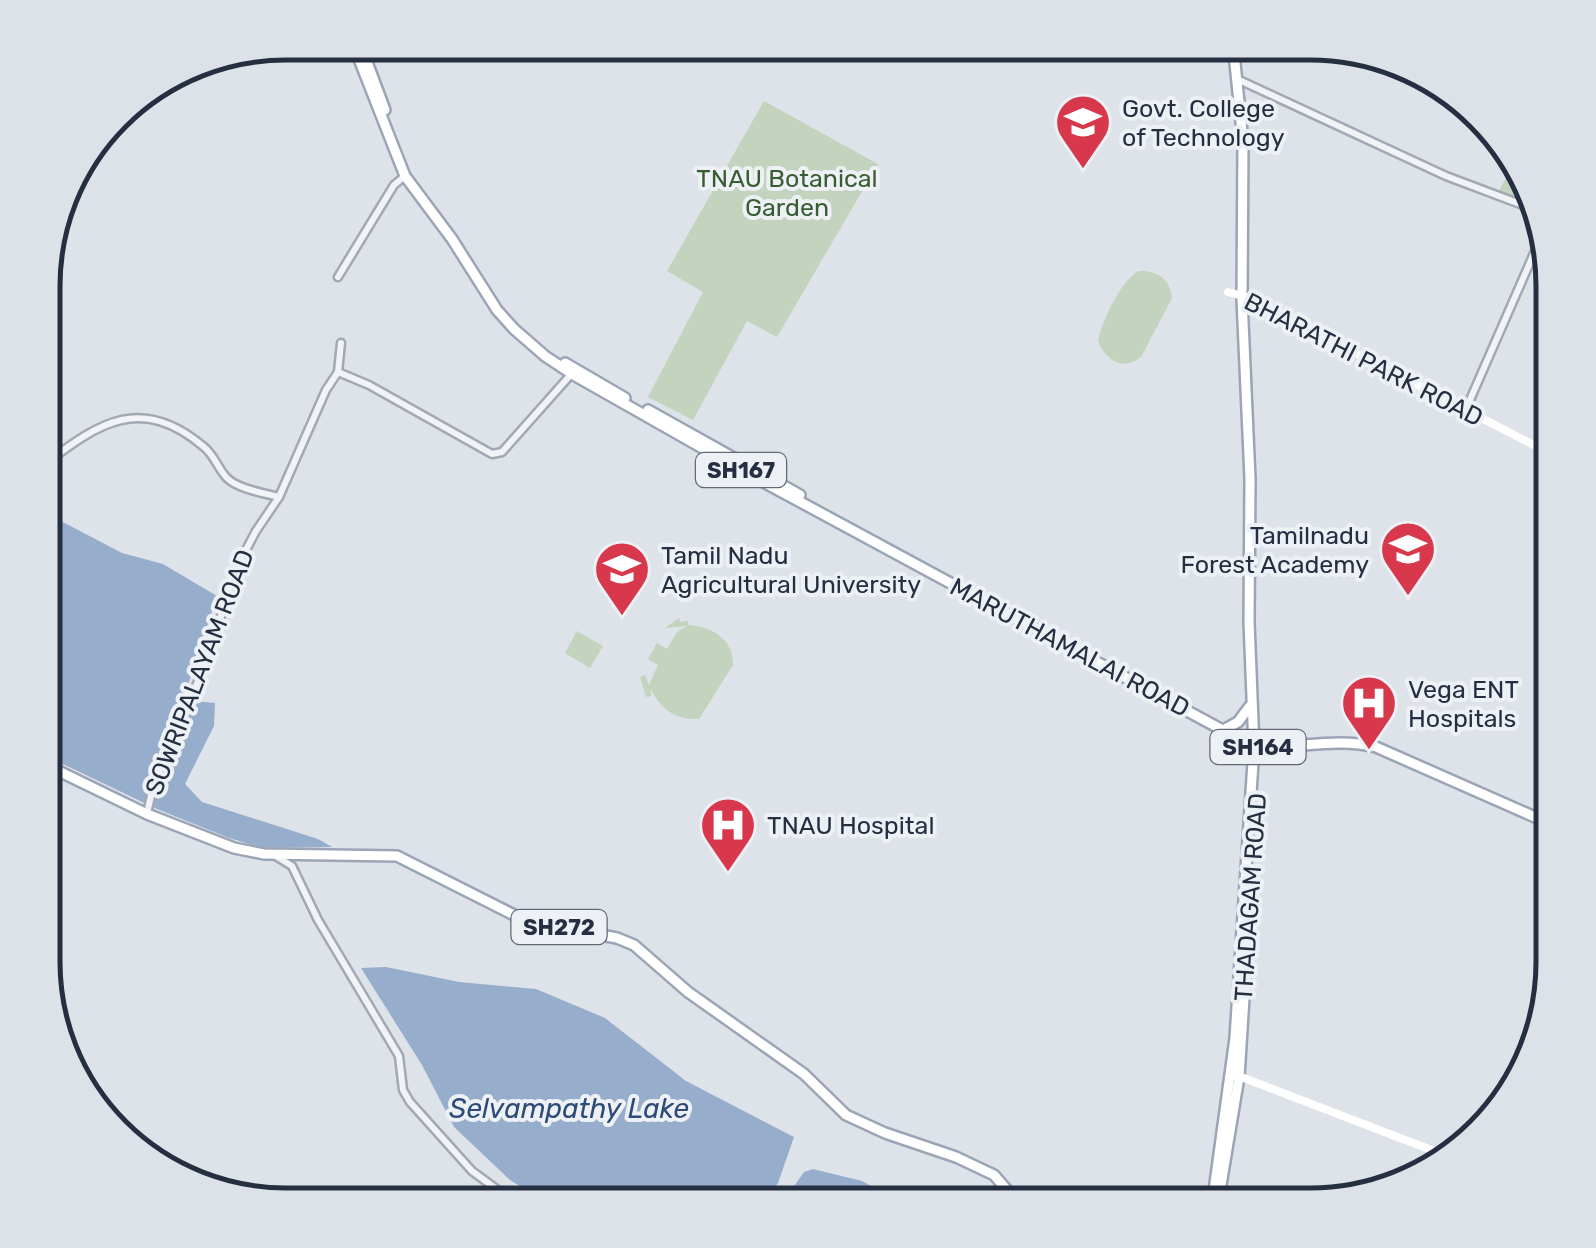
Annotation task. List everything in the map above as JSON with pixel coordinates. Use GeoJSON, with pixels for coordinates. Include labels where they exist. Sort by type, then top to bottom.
{"type":"FeatureCollection","features":[{"type":"Feature","properties":{"kind":"main road","name":"MARUTHAMALAI ROAD"},"geometry":{"type":"LineString","coordinates":[[363,60],[405,176],[505,319],[533,347],[757,478],[1253,747]]}},
{"type":"Feature","properties":{"kind":"main road","name":"MARUTHAMALAI ROAD"},"geometry":{"type":"LineString","coordinates":[[363,60],[410,173],[508,316],[537,345],[573,372],[1228,728],[1253,747]]}},
{"type":"Feature","properties":{"kind":"main road","name":"THADAGAM ROAD"},"geometry":{"type":"LineString","coordinates":[[1235,60],[1242,141],[1253,747]]}},
{"type":"Feature","properties":{"kind":"main road","name":"BHARATHI PARK ROAD"},"geometry":{"type":"LineString","coordinates":[[1228,292],[1244,293],[1536,446]]}},
{"type":"Feature","properties":{"kind":"main road","name":"THADAGAM ROAD"},"geometry":{"type":"LineString","coordinates":[[1218,1188],[1235,1075],[1253,747],[1254,490],[1244,293]]}},
{"type":"Feature","properties":{"kind":"main road"},"geometry":{"type":"LineString","coordinates":[[1228,728],[1241,719],[1251,702]]}},
{"type":"Feature","properties":{"kind":"main road"},"geometry":{"type":"LineString","coordinates":[[1253,747],[1355,742],[1536,818]]}},
{"type":"Feature","properties":{"kind":"main road","name":"SH272"},"geometry":{"type":"LineString","coordinates":[[60,772],[147,814],[234,848],[273,854],[397,856],[526,921],[617,938],[634,945],[688,992],[804,1074],[846,1115],[956,1157],[994,1176],[1005,1188]]}},
{"type":"Feature","properties":{"kind":"main road"},"geometry":{"type":"LineString","coordinates":[[1235,1075],[1434,1151]]}},
{"type":"Feature","properties":{"kind":"street"},"geometry":{"type":"LineString","coordinates":[[1238,80],[1446,176],[1520,204]]}},
{"type":"Feature","properties":{"kind":"street"},"geometry":{"type":"LineString","coordinates":[[338,277],[394,185],[405,176]]}},
{"type":"Feature","properties":{"kind":"street"},"geometry":{"type":"LineString","coordinates":[[1466,409],[1534,254]]}},
{"type":"Feature","properties":{"kind":"street","name":"SOWRIPALAYAM ROAD"},"geometry":{"type":"LineString","coordinates":[[147,814],[154,783],[203,670],[238,565],[279,498],[326,390],[338,372],[341,343]]}},
{"type":"Feature","properties":{"kind":"street"},"geometry":{"type":"LineString","coordinates":[[338,372],[369,385],[492,454],[502,452],[573,372]]}},
{"type":"Feature","properties":{"kind":"street"},"geometry":{"type":"LineString","coordinates":[[60,454],[102,424],[127,416],[153,419],[202,444],[232,482],[279,498]]}},
{"type":"Feature","properties":{"kind":"street"},"geometry":{"type":"LineString","coordinates":[[273,854],[292,866],[318,920],[399,1056],[403,1090],[410,1102],[462,1162],[496,1188]]}},
{"type":"Feature","properties":{"kind":"green space","name":"TNAU Botanical Garden"},"geometry":{"type":"Polygon","coordinates":[[[764,101],[878,164],[777,337],[747,321],[693,420],[648,397],[703,292],[667,271],[764,101]]]}},
{"type":"Feature","properties":{"kind":"green space"},"geometry":{"type":"Polygon","coordinates":[[[1507,176],[1520,203],[1497,194],[1507,176]]]}},
{"type":"Feature","properties":{"kind":"green space"},"geometry":{"type":"Polygon","coordinates":[[[1138,271],[1161,277],[1172,298],[1141,357],[1128,363],[1115,362],[1098,340],[1113,302],[1138,271]]]}},
{"type":"Feature","properties":{"kind":"green space"},"geometry":{"type":"Polygon","coordinates":[[[679,618],[680,622],[688,621],[688,625],[720,636],[732,656],[733,665],[699,719],[670,712],[651,690],[651,696],[646,697],[640,677],[645,675],[649,685],[658,665],[648,659],[657,643],[667,649],[677,632],[687,626],[665,628],[679,618]]]}},
{"type":"Feature","properties":{"kind":"green space"},"geometry":{"type":"Polygon","coordinates":[[[577,631],[603,646],[590,668],[565,653],[577,631]]]}},
{"type":"Feature","properties":{"kind":"water"},"geometry":{"type":"Polygon","coordinates":[[[60,521],[122,553],[163,564],[217,596],[183,700],[215,703],[214,726],[185,784],[202,802],[332,847],[263,848],[157,809],[60,763],[60,521]]]}},
{"type":"Feature","properties":{"kind":"water","name":"Selvampathy Lake"},"geometry":{"type":"Polygon","coordinates":[[[386,967],[459,982],[536,989],[605,1018],[686,1081],[794,1137],[778,1183],[775,1188],[523,1188],[454,1127],[422,1065],[361,968],[386,967]]]}},
{"type":"Feature","properties":{"kind":"water"},"geometry":{"type":"Polygon","coordinates":[[[813,1169],[862,1181],[874,1188],[793,1188],[804,1172],[813,1169]]]}},
{"type":"Feature","properties":{"kind":"place","name":"Govt. College of Technology"},"geometry":{"type":"Point","coordinates":[1083,171]}},
{"type":"Feature","properties":{"kind":"place","name":"Tamilnadu Forest Academy"},"geometry":{"type":"Point","coordinates":[1408,598]}},
{"type":"Feature","properties":{"kind":"place","name":"Tamil Nadu Agricultural University"},"geometry":{"type":"Point","coordinates":[622,618]}},
{"type":"Feature","properties":{"kind":"place","name":"Vega ENT Hospitals"},"geometry":{"type":"Point","coordinates":[1369,752]}},
{"type":"Feature","properties":{"kind":"place","name":"TNAU Hospital"},"geometry":{"type":"Point","coordinates":[728,874]}}]}
